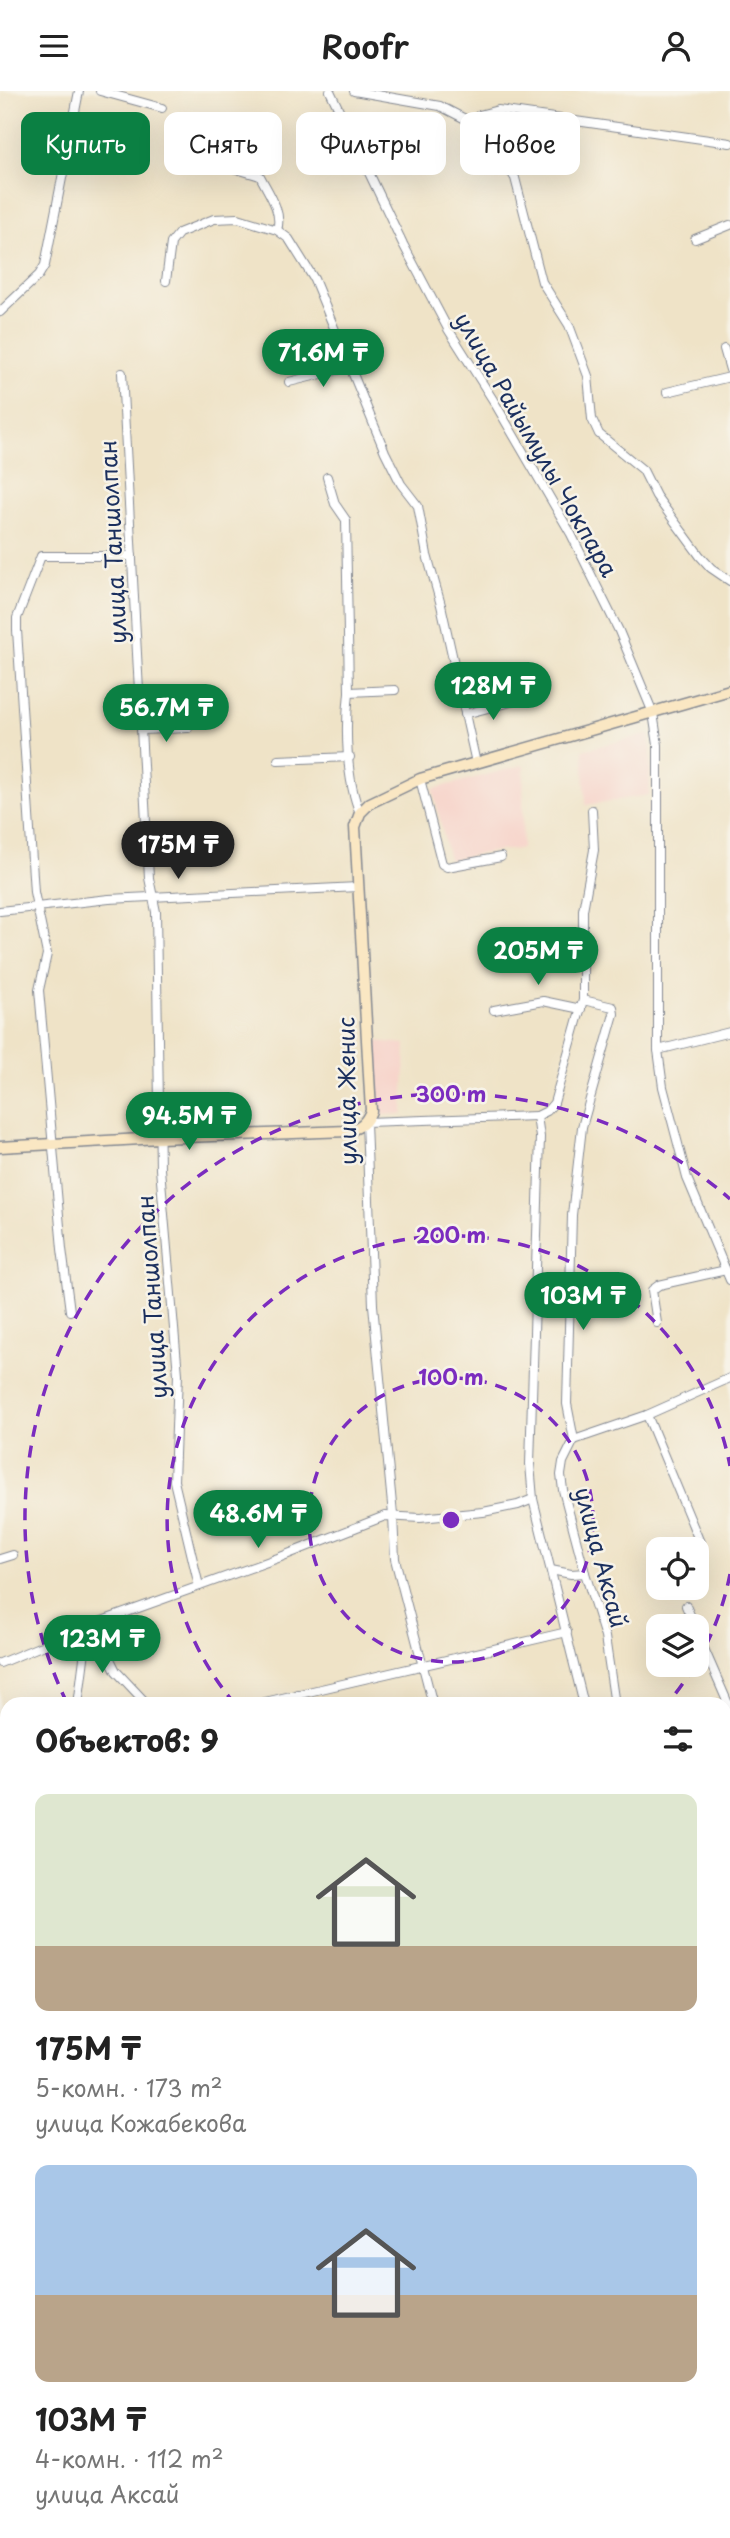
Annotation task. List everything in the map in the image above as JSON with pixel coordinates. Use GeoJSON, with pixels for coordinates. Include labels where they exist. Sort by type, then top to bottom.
{"type":"FeatureCollection","features":[{"type":"Feature","properties":{"kind":"main road"},"geometry":{"type":"LineString","coordinates":[[360,813],[370,803],[421,779],[730,690]]}},
{"type":"Feature","properties":{"kind":"main road","name":"улица Женис"},"geometry":{"type":"LineString","coordinates":[[360,813],[355,827],[371,1111],[366,1122]]}},
{"type":"Feature","properties":{"kind":"main road"},"geometry":{"type":"LineString","coordinates":[[0,1147],[159,1137],[348,1131],[366,1122]]}},
{"type":"Feature","properties":{"kind":"street"},"geometry":{"type":"LineString","coordinates":[[0,312],[39,275],[45,265],[79,91]]}},
{"type":"Feature","properties":{"kind":"street"},"geometry":{"type":"LineString","coordinates":[[100,91],[162,108]]}},
{"type":"Feature","properties":{"kind":"street","name":"улица Райымулы Чокпара"},"geometry":{"type":"LineString","coordinates":[[330,91],[403,244],[448,329],[571,534],[619,631],[653,713],[659,745],[658,1050],[663,1087],[687,1178],[730,1280]]}},
{"type":"Feature","properties":{"kind":"street"},"geometry":{"type":"LineString","coordinates":[[354,91],[440,106],[460,116]]}},
{"type":"Feature","properties":{"kind":"street"},"geometry":{"type":"LineString","coordinates":[[490,112],[512,112]]}},
{"type":"Feature","properties":{"kind":"street"},"geometry":{"type":"LineString","coordinates":[[580,122],[730,143]]}},
{"type":"Feature","properties":{"kind":"street"},"geometry":{"type":"LineString","coordinates":[[257,175],[260,176],[278,212],[276,230]]}},
{"type":"Feature","properties":{"kind":"street"},"geometry":{"type":"LineString","coordinates":[[513,175],[542,282],[569,325],[588,376],[592,419],[599,433],[643,470],[656,496],[700,556],[711,568],[730,581]]}},
{"type":"Feature","properties":{"kind":"street"},"geometry":{"type":"LineString","coordinates":[[166,282],[171,243],[179,233],[191,227],[214,219],[238,218],[276,230],[289,239],[314,279],[384,452],[401,484],[418,506],[426,555],[441,605],[476,762]]}},
{"type":"Feature","properties":{"kind":"street"},"geometry":{"type":"LineString","coordinates":[[695,239],[730,225]]}},
{"type":"Feature","properties":{"kind":"street"},"geometry":{"type":"LineString","coordinates":[[724,349],[730,370]]}},
{"type":"Feature","properties":{"kind":"street"},"geometry":{"type":"LineString","coordinates":[[289,382],[350,367]]}},
{"type":"Feature","properties":{"kind":"street","name":"улица Таншолпан"},"geometry":{"type":"LineString","coordinates":[[122,373],[149,878],[156,912],[159,1137],[178,1374],[174,1481],[199,1586]]}},
{"type":"Feature","properties":{"kind":"street"},"geometry":{"type":"LineString","coordinates":[[667,392],[730,377]]}},
{"type":"Feature","properties":{"kind":"street","name":"улица Женис"},"geometry":{"type":"LineString","coordinates":[[327,477],[335,504],[346,520],[349,692],[346,717],[354,798],[360,813]]}},
{"type":"Feature","properties":{"kind":"street"},"geometry":{"type":"LineString","coordinates":[[70,1311],[39,990],[47,954],[33,878],[17,618],[41,556],[132,556]]}},
{"type":"Feature","properties":{"kind":"street"},"geometry":{"type":"LineString","coordinates":[[349,692],[395,690]]}},
{"type":"Feature","properties":{"kind":"street"},"geometry":{"type":"LineString","coordinates":[[465,714],[514,701]]}},
{"type":"Feature","properties":{"kind":"street"},"geometry":{"type":"LineString","coordinates":[[142,730],[188,728]]}},
{"type":"Feature","properties":{"kind":"street"},"geometry":{"type":"LineString","coordinates":[[278,760],[350,757]]}},
{"type":"Feature","properties":{"kind":"street"},"geometry":{"type":"LineString","coordinates":[[421,779],[442,864],[447,867],[501,857]]}},
{"type":"Feature","properties":{"kind":"street"},"geometry":{"type":"LineString","coordinates":[[366,1122],[537,1116],[547,1111],[554,1103],[582,1004],[583,910],[594,850],[592,810]]}},
{"type":"Feature","properties":{"kind":"street"},"geometry":{"type":"LineString","coordinates":[[0,911],[109,899],[358,887]]}},
{"type":"Feature","properties":{"kind":"street"},"geometry":{"type":"LineString","coordinates":[[494,1010],[544,1001],[613,1007],[614,1014],[582,1126],[572,1215],[567,1404],[574,1440],[647,1415],[730,1378]]}},
{"type":"Feature","properties":{"kind":"street"},"geometry":{"type":"LineString","coordinates":[[658,1050],[730,1031]]}},
{"type":"Feature","properties":{"kind":"street"},"geometry":{"type":"LineString","coordinates":[[537,1116],[540,1137],[530,1464],[533,1499],[582,1697]]}},
{"type":"Feature","properties":{"kind":"street","name":"улица Женис"},"geometry":{"type":"LineString","coordinates":[[366,1122],[373,1304],[395,1559],[431,1697]]}},
{"type":"Feature","properties":{"kind":"street"},"geometry":{"type":"LineString","coordinates":[[657,1324],[652,1290],[659,1285],[726,1270]]}},
{"type":"Feature","properties":{"kind":"street"},"geometry":{"type":"LineString","coordinates":[[647,1415],[698,1537]]}},
{"type":"Feature","properties":{"kind":"street","name":"улица Аксай"},"geometry":{"type":"LineString","coordinates":[[574,1440],[563,1462],[563,1490],[605,1637],[614,1697]]}},
{"type":"Feature","properties":{"kind":"street"},"geometry":{"type":"LineString","coordinates":[[0,1663],[102,1621],[278,1559],[384,1516],[393,1514],[419,1518],[483,1512],[518,1506],[533,1499]]}},
{"type":"Feature","properties":{"kind":"street"},"geometry":{"type":"LineString","coordinates":[[0,1559],[13,1555]]}},
{"type":"Feature","properties":{"kind":"street"},"geometry":{"type":"LineString","coordinates":[[551,1570],[571,1574],[585,1573]]}},
{"type":"Feature","properties":{"kind":"street"},"geometry":{"type":"LineString","coordinates":[[686,1606],[690,1614]]}},
{"type":"Feature","properties":{"kind":"street"},"geometry":{"type":"LineString","coordinates":[[102,1621],[109,1657],[116,1671],[140,1697]]}},
{"type":"Feature","properties":{"kind":"street"},"geometry":{"type":"LineString","coordinates":[[79,1697],[88,1627]]}},
{"type":"Feature","properties":{"kind":"street"},"geometry":{"type":"LineString","coordinates":[[285,1697],[567,1632]]}},
{"type":"Feature","properties":{"kind":"street"},"geometry":{"type":"LineString","coordinates":[[709,1662],[722,1697]]}},
{"type":"Feature","properties":{"kind":"shaded area"},"geometry":{"type":"Polygon","coordinates":[[[649,734],[649,795],[586,805],[583,750],[649,734]]]}},
{"type":"Feature","properties":{"kind":"shaded area"},"geometry":{"type":"Polygon","coordinates":[[[524,765],[522,849],[449,860],[433,789],[524,765]]]}},
{"type":"Feature","properties":{"kind":"shaded area"},"geometry":{"type":"Polygon","coordinates":[[[376,1041],[406,1044],[403,1114],[379,1115],[376,1041]]]}}]}
